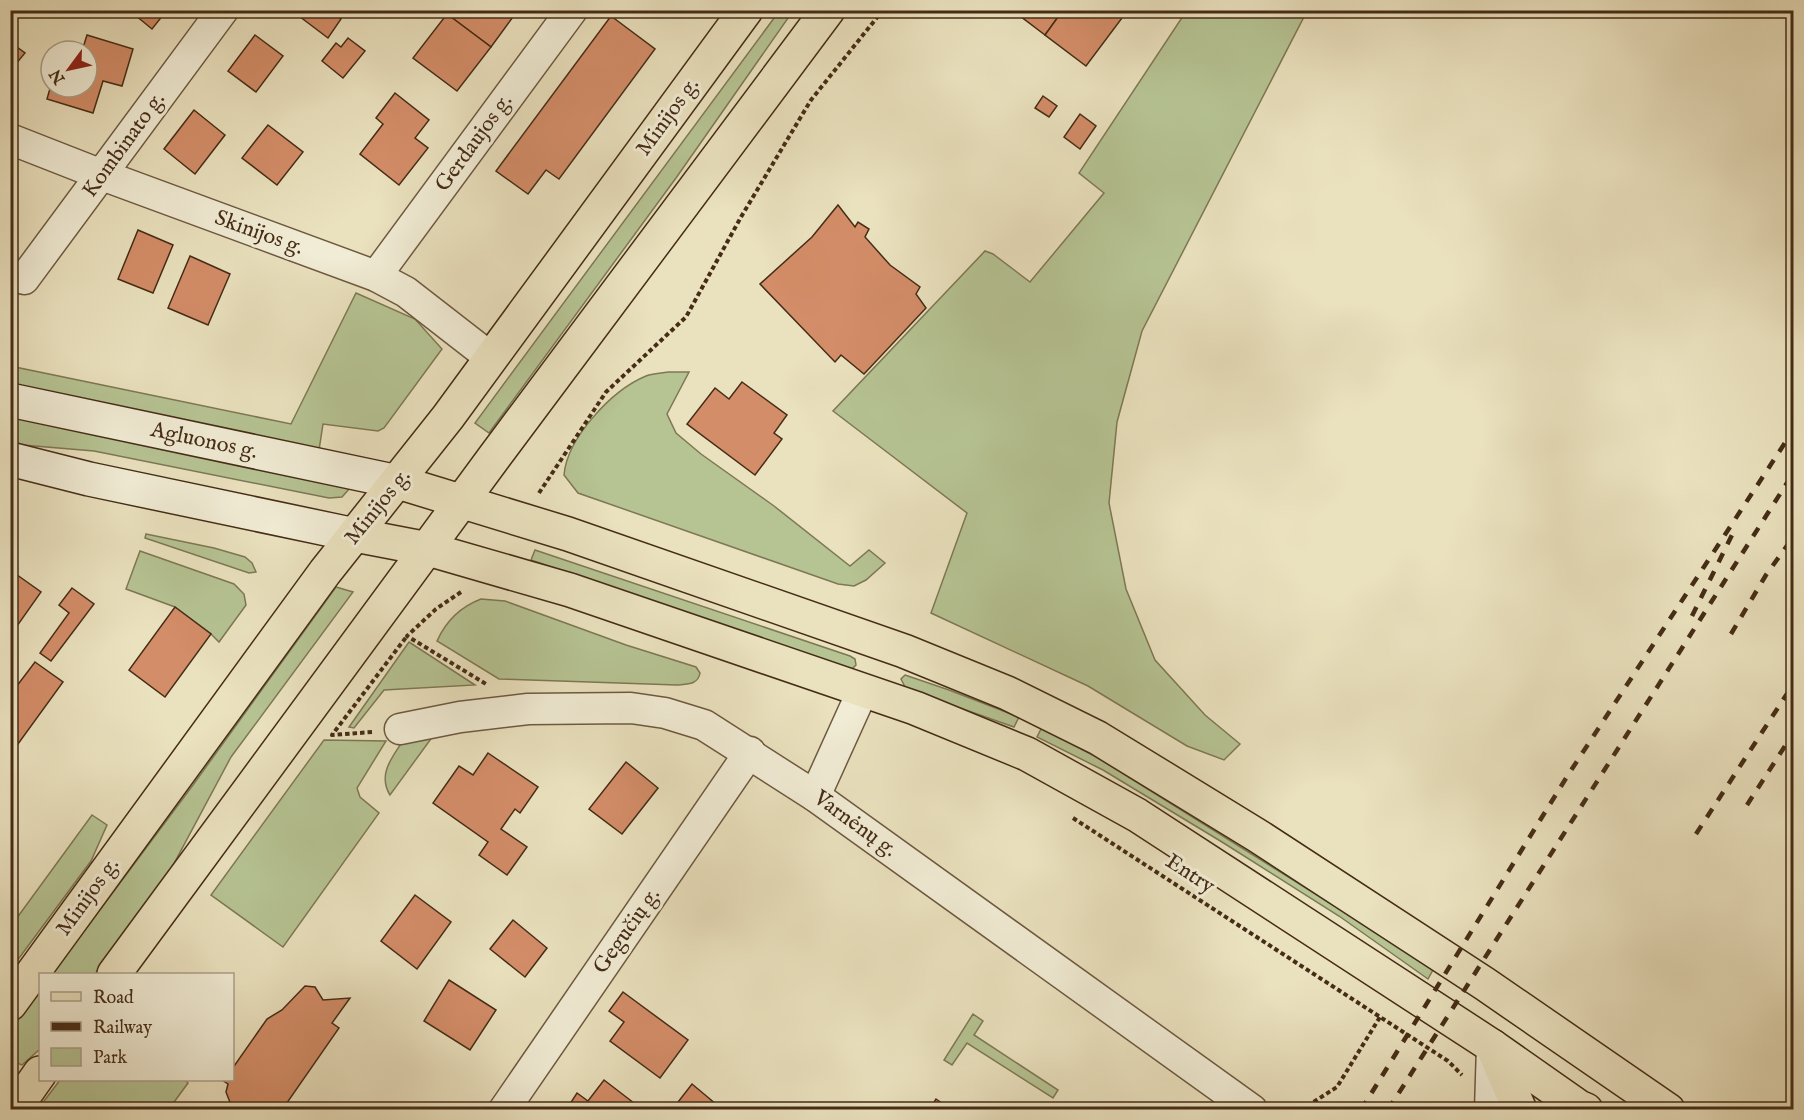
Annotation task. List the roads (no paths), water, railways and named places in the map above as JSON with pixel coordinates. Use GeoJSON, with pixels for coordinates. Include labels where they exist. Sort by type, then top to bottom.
{"type":"FeatureCollection","features":[{"type":"Feature","properties":{"kind":"main road","name":"Minijos g."},"geometry":{"type":"LineString","coordinates":[[10,1004],[325,572],[398,482],[491,358],[746,10]]}},
{"type":"Feature","properties":{"kind":"main road"},"geometry":{"type":"LineString","coordinates":[[115,973],[828,10]]}},
{"type":"Feature","properties":{"kind":"main road","name":"Agluonos g."},"geometry":{"type":"LineString","coordinates":[[10,400],[398,482]]}},
{"type":"Feature","properties":{"kind":"main road"},"geometry":{"type":"LineString","coordinates":[[10,459],[89,479],[428,549],[570,590],[915,708],[1027,754],[1137,815],[1492,1046],[1586,1110]]}},
{"type":"Feature","properties":{"kind":"main road"},"geometry":{"type":"LineString","coordinates":[[398,482],[530,521],[880,642],[944,665],[1007,693],[1098,738],[1258,836],[1485,984],[1668,1110]]}},
{"type":"Feature","properties":{"kind":"main road"},"geometry":{"type":"LineString","coordinates":[[863,690],[880,642]]}},
{"type":"Feature","properties":{"kind":"main road"},"geometry":{"type":"LineString","coordinates":[[1492,1046],[1520,1110]]}},
{"type":"Feature","properties":{"kind":"main road"},"geometry":{"type":"LineString","coordinates":[[14,1110],[39,1074]]}},
{"type":"Feature","properties":{"kind":"street","name":"Kombinato g."},"geometry":{"type":"LineString","coordinates":[[24,279],[223,10]]}},
{"type":"Feature","properties":{"kind":"street","name":"Gerdaujos g."},"geometry":{"type":"LineString","coordinates":[[376,276],[572,10]]}},
{"type":"Feature","properties":{"kind":"street","name":"Skinijos g."},"geometry":{"type":"LineString","coordinates":[[10,139],[376,276],[406,292],[491,358]]}},
{"type":"Feature","properties":{"kind":"street"},"geometry":{"type":"LineString","coordinates":[[815,796],[863,690]]}},
{"type":"Feature","properties":{"kind":"street","name":"Varnėnų g."},"geometry":{"type":"LineString","coordinates":[[400,729],[460,717],[528,709],[632,708],[665,713],[704,725],[750,752],[815,796],[1252,1110]]}},
{"type":"Feature","properties":{"kind":"street","name":"Gegučių g."},"geometry":{"type":"LineString","coordinates":[[504,1110],[750,752]]}},
{"type":"Feature","properties":{"kind":"street"},"geometry":{"type":"LineString","coordinates":[[1490,1110],[1492,1046]]}},
{"type":"Feature","properties":{"kind":"railway"},"geometry":{"type":"LineString","coordinates":[[1361,1110],[1568,775],[1794,429]]}},
{"type":"Feature","properties":{"kind":"railway"},"geometry":{"type":"LineString","coordinates":[[1388,1110],[1794,472]]}},
{"type":"Feature","properties":{"kind":"railway"},"geometry":{"type":"LineString","coordinates":[[1692,616],[1733,533]]}},
{"type":"Feature","properties":{"kind":"railway"},"geometry":{"type":"LineString","coordinates":[[1731,634],[1766,575],[1794,536]]}},
{"type":"Feature","properties":{"kind":"railway"},"geometry":{"type":"LineString","coordinates":[[1696,834],[1794,683]]}},
{"type":"Feature","properties":{"kind":"railway"},"geometry":{"type":"LineString","coordinates":[[1747,805],[1794,732]]}}]}
